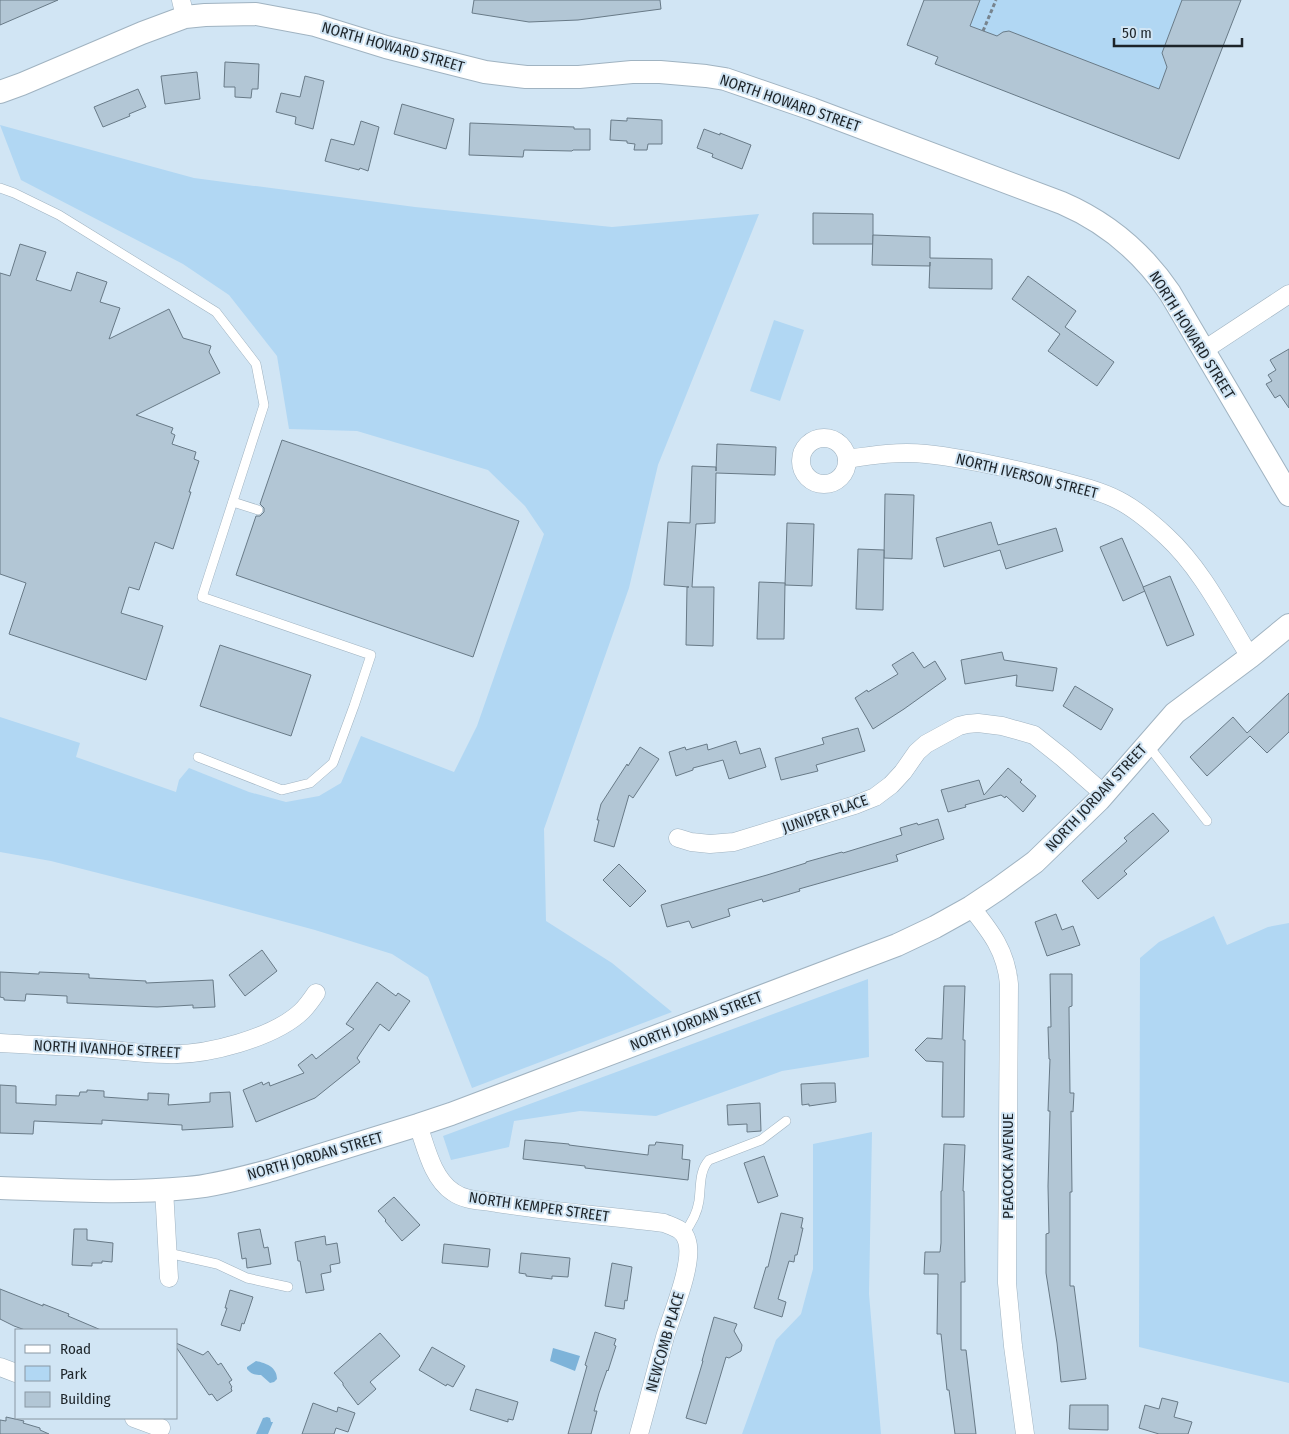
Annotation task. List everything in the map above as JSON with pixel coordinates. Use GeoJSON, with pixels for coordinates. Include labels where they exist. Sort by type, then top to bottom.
{"type":"FeatureCollection","features":[{"type":"Feature","properties":{"kind":"street","name":"NORTH HOWARD STREET"},"geometry":{"type":"LineString","coordinates":[[0,92],[142,33],[183,8],[264,16],[315,25],[386,48],[463,67],[507,75],[579,77],[632,72],[660,72],[728,80],[991,175],[1079,210],[1116,235],[1148,264],[1170,293],[1289,495]]}},
{"type":"Feature","properties":{"kind":"street"},"geometry":{"type":"LineString","coordinates":[[1204,350],[1289,294]]}},
{"type":"Feature","properties":{"kind":"street","name":"NORTH IVERSON STREET"},"geometry":{"type":"LineString","coordinates":[[847,459],[898,453],[926,454],[973,461],[1088,488],[1117,500],[1136,510],[1167,536],[1182,552],[1208,588],[1250,657]]}},
{"type":"Feature","properties":{"kind":"street","name":"NORTH JORDAN STREET"},"geometry":{"type":"LineString","coordinates":[[0,1188],[105,1192],[150,1191],[188,1188],[250,1176],[418,1125],[654,1038],[897,945],[971,907],[1035,862],[1104,794],[1175,713],[1289,626]]}},
{"type":"Feature","properties":{"kind":"street","name":"JUNIPER PLACE"},"geometry":{"type":"LineString","coordinates":[[678,838],[691,842],[710,844],[734,842],[855,805],[875,797],[891,785],[917,752],[926,744],[958,726],[967,724],[978,723],[1002,726],[1034,735],[1104,794]]}},
{"type":"Feature","properties":{"kind":"street","name":"PEACOCK AVENUE"},"geometry":{"type":"LineString","coordinates":[[971,907],[994,937],[1006,961],[1008,973],[1007,1283],[1024,1434]]}},
{"type":"Feature","properties":{"kind":"street","name":"NORTH IVANHOE STREET"},"geometry":{"type":"LineString","coordinates":[[0,1043],[187,1054],[235,1044],[282,1025],[302,1011],[316,993]]}},
{"type":"Feature","properties":{"kind":"street","name":"NORTH KEMPER STREET"},"geometry":{"type":"LineString","coordinates":[[418,1125],[437,1174],[444,1185],[460,1196],[510,1205],[664,1223],[680,1229],[686,1241]]}},
{"type":"Feature","properties":{"kind":"street"},"geometry":{"type":"LineString","coordinates":[[164,1189],[169,1278]]}},
{"type":"Feature","properties":{"kind":"street","name":"NEWCOMB PLACE"},"geometry":{"type":"LineString","coordinates":[[639,1434],[682,1284],[688,1258],[686,1241]]}},
{"type":"Feature","properties":{"kind":"street"},"geometry":{"type":"LineString","coordinates":[[0,1367],[15,1373]]}},
{"type":"Feature","properties":{"kind":"street"},"geometry":{"type":"LineString","coordinates":[[137,1419],[162,1428]]}},
{"type":"Feature","properties":{"kind":"lane"},"geometry":{"type":"LineString","coordinates":[[0,188],[59,215],[216,312],[256,364],[264,405],[202,597],[370,655],[354,706],[332,763],[310,783],[282,790],[198,757]]}},
{"type":"Feature","properties":{"kind":"lane"},"geometry":{"type":"LineString","coordinates":[[233,502],[258,510]]}},
{"type":"Feature","properties":{"kind":"lane"},"geometry":{"type":"LineString","coordinates":[[1147,744],[1207,820]]}},
{"type":"Feature","properties":{"kind":"lane"},"geometry":{"type":"LineString","coordinates":[[686,1241],[698,1203],[704,1166],[709,1160],[761,1140],[786,1121]]}},
{"type":"Feature","properties":{"kind":"lane"},"geometry":{"type":"LineString","coordinates":[[168,1253],[217,1264],[247,1278],[288,1287]]}},
{"type":"Feature","properties":{"kind":"path"},"geometry":{"type":"LineString","coordinates":[[983,31],[996,0]]}},
{"type":"Feature","properties":{"kind":"green space"},"geometry":{"type":"Polygon","coordinates":[[[980,0],[1182,0],[1162,53],[1164,61],[1168,64],[1159,89],[1009,31],[997,36],[970,26],[980,0]]]}},
{"type":"Feature","properties":{"kind":"green space"},"geometry":{"type":"Polygon","coordinates":[[[0,125],[194,178],[415,207],[612,227],[759,214],[658,465],[629,588],[544,829],[546,921],[612,963],[672,1012],[472,1088],[428,977],[392,954],[315,930],[200,899],[51,861],[0,852],[0,717],[80,743],[76,757],[176,792],[179,780],[189,768],[249,792],[286,802],[319,796],[341,783],[361,736],[454,772],[477,726],[544,534],[525,506],[488,470],[357,431],[289,429],[277,356],[229,295],[183,264],[21,180],[0,125]]]}},
{"type":"Feature","properties":{"kind":"green space"},"geometry":{"type":"Polygon","coordinates":[[[774,320],[804,330],[780,401],[750,391],[774,320]]]}},
{"type":"Feature","properties":{"kind":"green space"},"geometry":{"type":"Polygon","coordinates":[[[1214,916],[1227,945],[1268,927],[1289,923],[1289,1383],[1139,1347],[1140,958],[1159,942],[1214,916]]]}},
{"type":"Feature","properties":{"kind":"green space"},"geometry":{"type":"Polygon","coordinates":[[[868,979],[869,1057],[782,1071],[656,1116],[580,1111],[514,1121],[509,1147],[451,1160],[443,1136],[868,979]]]}},
{"type":"Feature","properties":{"kind":"green space"},"geometry":{"type":"Polygon","coordinates":[[[872,1132],[869,1294],[881,1434],[742,1434],[776,1340],[801,1314],[813,1269],[813,1144],[872,1132]]]}},
{"type":"Feature","properties":{"kind":"shaded area"},"geometry":{"type":"Polygon","coordinates":[[[553,1348],[580,1356],[575,1371],[550,1361],[553,1348]]]}},
{"type":"Feature","properties":{"kind":"shaded area"},"geometry":{"type":"Polygon","coordinates":[[[256,1361],[267,1364],[275,1371],[277,1379],[274,1382],[270,1383],[261,1375],[250,1372],[247,1369],[256,1361]]]}},
{"type":"Feature","properties":{"kind":"shaded area"},"geometry":{"type":"Polygon","coordinates":[[[267,1417],[273,1422],[268,1434],[256,1434],[263,1418],[267,1417]]]}},
{"type":"Feature","properties":{"kind":"building"},"geometry":{"type":"Polygon","coordinates":[[[0,0],[58,0],[0,25],[0,0]]]}},
{"type":"Feature","properties":{"kind":"building"},"geometry":{"type":"Polygon","coordinates":[[[474,0],[660,0],[661,9],[578,20],[529,22],[472,13],[474,0]]]}},
{"type":"Feature","properties":{"kind":"building"},"geometry":{"type":"Polygon","coordinates":[[[924,0],[980,0],[970,26],[997,36],[1009,31],[1159,89],[1167,67],[1162,53],[1182,0],[1241,0],[1179,159],[935,64],[938,57],[907,45],[924,0]]]}},
{"type":"Feature","properties":{"kind":"building"},"geometry":{"type":"Polygon","coordinates":[[[225,62],[259,64],[258,89],[252,89],[251,98],[235,97],[235,87],[224,87],[225,62]]]}},
{"type":"Feature","properties":{"kind":"building"},"geometry":{"type":"Polygon","coordinates":[[[197,72],[200,99],[165,104],[161,76],[197,72]]]}},
{"type":"Feature","properties":{"kind":"building"},"geometry":{"type":"Polygon","coordinates":[[[305,76],[324,81],[313,129],[295,124],[296,117],[276,112],[281,93],[300,97],[305,76]]]}},
{"type":"Feature","properties":{"kind":"building"},"geometry":{"type":"Polygon","coordinates":[[[138,89],[146,107],[103,127],[94,107],[138,89]]]}},
{"type":"Feature","properties":{"kind":"building"},"geometry":{"type":"Polygon","coordinates":[[[402,104],[454,119],[446,149],[394,134],[402,104]]]}},
{"type":"Feature","properties":{"kind":"building"},"geometry":{"type":"Polygon","coordinates":[[[627,118],[662,120],[662,144],[648,144],[647,150],[634,150],[635,144],[627,143],[627,141],[610,140],[611,120],[627,121],[627,118]]]}},
{"type":"Feature","properties":{"kind":"building"},"geometry":{"type":"Polygon","coordinates":[[[361,121],[379,127],[368,171],[325,161],[331,139],[354,145],[361,121]]]}},
{"type":"Feature","properties":{"kind":"building"},"geometry":{"type":"Polygon","coordinates":[[[470,123],[590,129],[590,150],[524,150],[523,157],[469,155],[470,123]]]}},
{"type":"Feature","properties":{"kind":"building"},"geometry":{"type":"Polygon","coordinates":[[[704,129],[751,145],[742,169],[712,157],[713,154],[697,148],[704,129]]]}},
{"type":"Feature","properties":{"kind":"building"},"geometry":{"type":"Polygon","coordinates":[[[813,213],[873,214],[873,244],[813,244],[813,213]]]}},
{"type":"Feature","properties":{"kind":"building"},"geometry":{"type":"Polygon","coordinates":[[[873,235],[930,237],[930,258],[992,259],[992,289],[929,288],[930,266],[872,265],[873,235]]]}},
{"type":"Feature","properties":{"kind":"building"},"geometry":{"type":"Polygon","coordinates":[[[20,244],[46,252],[36,280],[71,291],[77,272],[107,282],[100,302],[120,308],[109,339],[169,309],[183,338],[211,346],[209,352],[220,373],[136,415],[173,428],[171,433],[175,435],[172,444],[196,452],[194,459],[199,461],[173,549],[155,542],[139,590],[129,587],[121,613],[163,626],[146,680],[9,634],[26,583],[0,574],[0,273],[10,276],[20,244]]]}},
{"type":"Feature","properties":{"kind":"building"},"geometry":{"type":"Polygon","coordinates":[[[1028,276],[1076,311],[1065,327],[1114,362],[1097,386],[1048,351],[1060,334],[1012,299],[1028,276]]]}},
{"type":"Feature","properties":{"kind":"building"},"geometry":{"type":"Polygon","coordinates":[[[1289,349],[1289,408],[1280,395],[1275,398],[1266,384],[1272,381],[1268,375],[1276,370],[1270,360],[1289,349]]]}},
{"type":"Feature","properties":{"kind":"building"},"geometry":{"type":"Polygon","coordinates":[[[282,440],[519,521],[473,657],[236,575],[256,516],[260,516],[264,512],[264,508],[260,504],[282,440]]]}},
{"type":"Feature","properties":{"kind":"building"},"geometry":{"type":"Polygon","coordinates":[[[717,444],[776,447],[775,475],[716,473],[715,523],[696,524],[692,587],[714,587],[713,646],[686,645],[687,587],[689,587],[664,585],[668,522],[690,523],[692,466],[716,467],[716,471],[717,444]]]}},
{"type":"Feature","properties":{"kind":"building"},"geometry":{"type":"Polygon","coordinates":[[[885,494],[914,495],[912,559],[884,558],[885,494]]]}},
{"type":"Feature","properties":{"kind":"building"},"geometry":{"type":"Polygon","coordinates":[[[991,522],[998,545],[1056,528],[1063,551],[1006,569],[1000,550],[944,567],[936,538],[991,522]]]}},
{"type":"Feature","properties":{"kind":"building"},"geometry":{"type":"Polygon","coordinates":[[[787,523],[814,524],[812,586],[785,585],[787,523]]]}},
{"type":"Feature","properties":{"kind":"building"},"geometry":{"type":"Polygon","coordinates":[[[1122,538],[1145,591],[1123,601],[1100,547],[1122,538]]]}},
{"type":"Feature","properties":{"kind":"building"},"geometry":{"type":"Polygon","coordinates":[[[858,549],[884,550],[883,610],[856,609],[858,549]]]}},
{"type":"Feature","properties":{"kind":"building"},"geometry":{"type":"Polygon","coordinates":[[[1170,576],[1194,635],[1167,646],[1143,587],[1170,576]]]}},
{"type":"Feature","properties":{"kind":"building"},"geometry":{"type":"Polygon","coordinates":[[[759,582],[785,583],[784,639],[757,639],[759,582]]]}},
{"type":"Feature","properties":{"kind":"building"},"geometry":{"type":"Polygon","coordinates":[[[220,645],[311,675],[291,736],[200,706],[220,645]]]}},
{"type":"Feature","properties":{"kind":"building"},"geometry":{"type":"Polygon","coordinates":[[[913,652],[924,668],[935,661],[946,679],[873,729],[855,698],[898,674],[892,665],[913,652]]]}},
{"type":"Feature","properties":{"kind":"building"},"geometry":{"type":"Polygon","coordinates":[[[1002,652],[1004,660],[1057,668],[1053,691],[1016,686],[1017,675],[965,684],[961,660],[1002,652]]]}},
{"type":"Feature","properties":{"kind":"building"},"geometry":{"type":"Polygon","coordinates":[[[1075,686],[1113,709],[1101,730],[1063,706],[1075,686]]]}},
{"type":"Feature","properties":{"kind":"building"},"geometry":{"type":"Polygon","coordinates":[[[1289,693],[1289,732],[1267,753],[1250,736],[1207,776],[1190,757],[1233,717],[1247,733],[1289,693]]]}},
{"type":"Feature","properties":{"kind":"building"},"geometry":{"type":"Polygon","coordinates":[[[858,728],[865,751],[816,765],[818,771],[781,780],[775,758],[824,744],[822,738],[858,728]]]}},
{"type":"Feature","properties":{"kind":"building"},"geometry":{"type":"Polygon","coordinates":[[[736,741],[740,754],[760,748],[766,767],[729,779],[723,760],[693,768],[693,770],[676,776],[669,752],[685,747],[686,750],[707,744],[708,750],[736,741]]]}},
{"type":"Feature","properties":{"kind":"building"},"geometry":{"type":"Polygon","coordinates":[[[640,747],[659,759],[633,798],[629,795],[614,847],[594,841],[601,804],[640,747]]]}},
{"type":"Feature","properties":{"kind":"building"},"geometry":{"type":"Polygon","coordinates":[[[1008,768],[1036,796],[1023,812],[1006,796],[1005,798],[1001,795],[948,812],[941,790],[979,780],[984,795],[1008,768]]]}},
{"type":"Feature","properties":{"kind":"building"},"geometry":{"type":"Polygon","coordinates":[[[1153,813],[1169,831],[1124,871],[1127,874],[1098,899],[1082,881],[1127,841],[1124,838],[1153,813]]]}},
{"type":"Feature","properties":{"kind":"building"},"geometry":{"type":"Polygon","coordinates":[[[938,819],[944,839],[896,855],[898,861],[799,889],[800,891],[763,902],[762,899],[728,909],[730,916],[692,928],[689,921],[667,927],[661,905],[902,835],[900,828],[938,819]]]}},
{"type":"Feature","properties":{"kind":"building"},"geometry":{"type":"Polygon","coordinates":[[[619,864],[646,891],[630,907],[603,880],[619,864]]]}},
{"type":"Feature","properties":{"kind":"building"},"geometry":{"type":"Polygon","coordinates":[[[1056,914],[1062,930],[1073,926],[1080,945],[1047,956],[1035,922],[1056,914]]]}},
{"type":"Feature","properties":{"kind":"building"},"geometry":{"type":"Polygon","coordinates":[[[262,950],[277,971],[245,996],[229,975],[262,950]]]}},
{"type":"Feature","properties":{"kind":"building"},"geometry":{"type":"Polygon","coordinates":[[[0,972],[89,974],[89,978],[146,981],[146,983],[213,980],[215,1007],[193,1008],[193,1005],[157,1007],[67,1003],[67,996],[26,994],[25,1001],[4,1000],[4,998],[0,997],[0,972]]]}},
{"type":"Feature","properties":{"kind":"building"},"geometry":{"type":"Polygon","coordinates":[[[1050,974],[1072,974],[1072,1006],[1069,1007],[1070,1093],[1074,1093],[1073,1112],[1071,1111],[1070,1286],[1074,1286],[1086,1379],[1061,1382],[1046,1273],[1046,1234],[1049,1233],[1050,1111],[1048,1111],[1050,1059],[1048,1027],[1051,1027],[1050,974]]]}},
{"type":"Feature","properties":{"kind":"building"},"geometry":{"type":"Polygon","coordinates":[[[377,982],[396,996],[398,993],[410,1001],[389,1031],[380,1024],[357,1058],[360,1062],[315,1098],[256,1122],[243,1090],[262,1082],[263,1085],[269,1082],[270,1086],[304,1073],[298,1065],[312,1054],[316,1059],[354,1029],[346,1024],[377,982]]]}},
{"type":"Feature","properties":{"kind":"building"},"geometry":{"type":"Polygon","coordinates":[[[944,986],[965,986],[963,1040],[965,1040],[964,1117],[942,1117],[943,1062],[926,1061],[915,1050],[927,1038],[942,1039],[944,986]]]}},
{"type":"Feature","properties":{"kind":"building"},"geometry":{"type":"Polygon","coordinates":[[[835,1083],[836,1102],[809,1106],[809,1104],[802,1105],[801,1084],[835,1083]]]}},
{"type":"Feature","properties":{"kind":"building"},"geometry":{"type":"Polygon","coordinates":[[[0,1085],[16,1086],[16,1103],[56,1105],[56,1095],[79,1096],[80,1092],[87,1092],[87,1090],[104,1091],[104,1097],[148,1100],[148,1093],[169,1094],[168,1105],[210,1102],[210,1093],[230,1092],[233,1127],[182,1130],[182,1125],[102,1120],[102,1124],[34,1121],[33,1134],[0,1133],[0,1085]]]}},
{"type":"Feature","properties":{"kind":"building"},"geometry":{"type":"Polygon","coordinates":[[[760,1103],[761,1131],[747,1132],[747,1124],[728,1125],[727,1105],[760,1103]]]}},
{"type":"Feature","properties":{"kind":"building"},"geometry":{"type":"Polygon","coordinates":[[[525,1140],[648,1155],[649,1145],[655,1145],[656,1142],[683,1145],[682,1159],[690,1160],[688,1180],[523,1159],[525,1140]]]}},
{"type":"Feature","properties":{"kind":"building"},"geometry":{"type":"Polygon","coordinates":[[[944,1144],[965,1145],[963,1191],[965,1282],[961,1282],[961,1350],[966,1350],[976,1434],[955,1434],[949,1390],[947,1390],[941,1334],[937,1334],[938,1274],[924,1274],[925,1252],[940,1252],[944,1144]]]}},
{"type":"Feature","properties":{"kind":"building"},"geometry":{"type":"Polygon","coordinates":[[[764,1156],[778,1196],[758,1203],[744,1163],[764,1156]]]}},
{"type":"Feature","properties":{"kind":"building"},"geometry":{"type":"Polygon","coordinates":[[[394,1197],[420,1225],[402,1241],[378,1211],[394,1197]]]}},
{"type":"Feature","properties":{"kind":"building"},"geometry":{"type":"Polygon","coordinates":[[[781,1213],[803,1218],[801,1228],[803,1228],[797,1255],[795,1255],[794,1262],[789,1261],[778,1299],[786,1302],[782,1317],[754,1308],[766,1267],[768,1267],[781,1213]]]}},
{"type":"Feature","properties":{"kind":"building"},"geometry":{"type":"Polygon","coordinates":[[[74,1229],[87,1229],[87,1240],[113,1243],[112,1262],[92,1263],[92,1266],[72,1265],[74,1229]]]}},
{"type":"Feature","properties":{"kind":"building"},"geometry":{"type":"Polygon","coordinates":[[[260,1229],[264,1248],[268,1247],[271,1264],[247,1268],[246,1258],[242,1259],[238,1233],[260,1229]]]}},
{"type":"Feature","properties":{"kind":"building"},"geometry":{"type":"Polygon","coordinates":[[[325,1236],[326,1245],[337,1243],[340,1263],[330,1265],[331,1272],[321,1274],[324,1290],[306,1293],[295,1242],[325,1236]]]}},
{"type":"Feature","properties":{"kind":"building"},"geometry":{"type":"Polygon","coordinates":[[[444,1244],[490,1249],[488,1267],[442,1263],[444,1244]]]}},
{"type":"Feature","properties":{"kind":"building"},"geometry":{"type":"Polygon","coordinates":[[[521,1253],[570,1258],[568,1277],[552,1276],[552,1279],[526,1276],[526,1274],[519,1273],[521,1253]]]}},
{"type":"Feature","properties":{"kind":"building"},"geometry":{"type":"Polygon","coordinates":[[[612,1263],[632,1267],[624,1309],[605,1306],[612,1263]]]}},
{"type":"Feature","properties":{"kind":"building"},"geometry":{"type":"Polygon","coordinates":[[[0,1289],[69,1314],[68,1316],[99,1329],[22,1329],[0,1319],[0,1289]]]}},
{"type":"Feature","properties":{"kind":"building"},"geometry":{"type":"Polygon","coordinates":[[[230,1290],[253,1297],[240,1331],[221,1325],[227,1308],[225,1308],[230,1290]]]}},
{"type":"Feature","properties":{"kind":"building"},"geometry":{"type":"Polygon","coordinates":[[[714,1317],[737,1324],[734,1331],[742,1345],[741,1351],[729,1358],[726,1357],[706,1424],[686,1418],[714,1317]]]}},
{"type":"Feature","properties":{"kind":"building"},"geometry":{"type":"Polygon","coordinates":[[[595,1332],[616,1339],[614,1345],[616,1346],[599,1393],[591,1434],[568,1434],[587,1366],[585,1365],[595,1332]]]}},
{"type":"Feature","properties":{"kind":"building"},"geometry":{"type":"Polygon","coordinates":[[[380,1333],[400,1356],[370,1382],[376,1389],[358,1405],[334,1373],[380,1333]]]}},
{"type":"Feature","properties":{"kind":"building"},"geometry":{"type":"Polygon","coordinates":[[[178,1344],[203,1355],[208,1351],[218,1365],[221,1363],[232,1380],[229,1382],[232,1391],[217,1401],[212,1394],[209,1395],[178,1350],[178,1344]]]}},
{"type":"Feature","properties":{"kind":"building"},"geometry":{"type":"Polygon","coordinates":[[[432,1347],[465,1366],[453,1387],[447,1384],[446,1386],[419,1370],[432,1347]]]}},
{"type":"Feature","properties":{"kind":"building"},"geometry":{"type":"Polygon","coordinates":[[[476,1389],[518,1402],[513,1420],[508,1419],[508,1422],[470,1410],[476,1389]]]}},
{"type":"Feature","properties":{"kind":"building"},"geometry":{"type":"Polygon","coordinates":[[[1162,1398],[1178,1402],[1174,1417],[1192,1422],[1188,1434],[1159,1434],[1139,1428],[1145,1405],[1159,1409],[1162,1398]]]}},
{"type":"Feature","properties":{"kind":"building"},"geometry":{"type":"Polygon","coordinates":[[[313,1403],[337,1412],[338,1407],[355,1413],[348,1432],[336,1428],[334,1434],[302,1434],[313,1403]]]}},
{"type":"Feature","properties":{"kind":"building"},"geometry":{"type":"Polygon","coordinates":[[[1070,1405],[1108,1405],[1108,1430],[1069,1429],[1070,1405]]]}},
{"type":"Feature","properties":{"kind":"building"},"geometry":{"type":"Polygon","coordinates":[[[6,1417],[24,1421],[23,1423],[40,1428],[40,1430],[49,1434],[0,1434],[0,1420],[6,1421],[6,1417]]]}}]}
